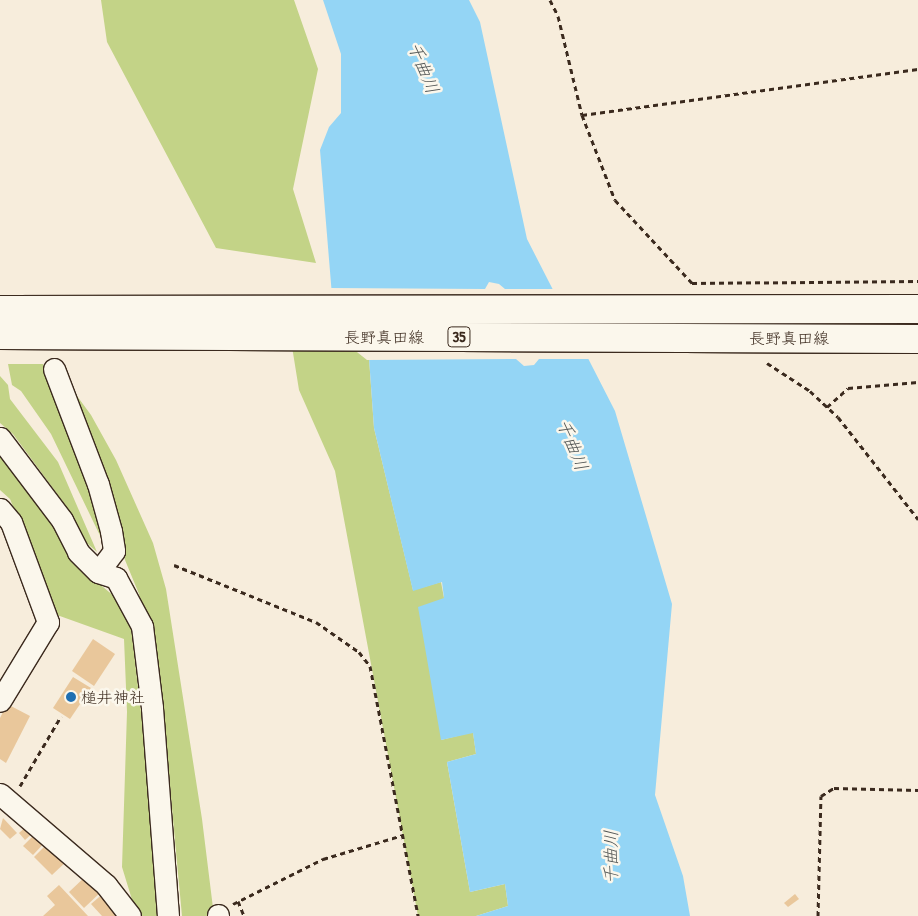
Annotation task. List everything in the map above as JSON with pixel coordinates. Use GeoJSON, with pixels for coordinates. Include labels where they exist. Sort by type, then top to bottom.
{"type":"FeatureCollection","features":[{"type":"Feature","properties":{"kind":"main road","name":"長野真田線"},"geometry":{"type":"LineString","coordinates":[[0,310],[918,309]]}},
{"type":"Feature","properties":{"kind":"main road","name":"長野真田線"},"geometry":{"type":"LineString","coordinates":[[0,335],[918,339]]}},
{"type":"Feature","properties":{"kind":"street"},"geometry":{"type":"LineString","coordinates":[[54,369],[98,484],[111,531],[114,551],[98,572]]}},
{"type":"Feature","properties":{"kind":"street"},"geometry":{"type":"LineString","coordinates":[[0,438],[62,520],[78,552],[98,572],[116,578],[142,626],[152,708],[168,916]]}},
{"type":"Feature","properties":{"kind":"street"},"geometry":{"type":"LineString","coordinates":[[0,509],[11,522],[48,622],[0,701]]}},
{"type":"Feature","properties":{"kind":"street"},"geometry":{"type":"LineString","coordinates":[[5,798],[38,823],[106,884],[130,916]]}},
{"type":"Feature","properties":{"kind":"path"},"geometry":{"type":"LineString","coordinates":[[550,0],[558,16],[582,114],[918,69]]}},
{"type":"Feature","properties":{"kind":"path"},"geometry":{"type":"LineString","coordinates":[[692,283],[918,281]]}},
{"type":"Feature","properties":{"kind":"path"},"geometry":{"type":"LineString","coordinates":[[827,407],[848,388],[918,382]]}},
{"type":"Feature","properties":{"kind":"path"},"geometry":{"type":"LineString","coordinates":[[174,565],[316,622],[359,652],[370,666],[418,916]]}},
{"type":"Feature","properties":{"kind":"path"},"geometry":{"type":"LineString","coordinates":[[5,798],[61,716]]}},
{"type":"Feature","properties":{"kind":"path"},"geometry":{"type":"LineString","coordinates":[[818,916],[822,796],[834,788],[918,790]]}},
{"type":"Feature","properties":{"kind":"path"},"geometry":{"type":"LineString","coordinates":[[218,915],[238,901],[323,859],[403,835]]}},
{"type":"Feature","properties":{"kind":"path"},"geometry":{"type":"LineString","coordinates":[[238,901],[244,916]]}},
{"type":"Feature","properties":{"kind":"green space"},"geometry":{"type":"Polygon","coordinates":[[[101,0],[294,0],[318,69],[293,189],[316,263],[216,248],[107,42],[101,0]]]}},
{"type":"Feature","properties":{"kind":"green space"},"geometry":{"type":"Polygon","coordinates":[[[289,328],[335,332],[369,358],[374,428],[413,590],[441,582],[444,598],[441,740],[473,732],[476,754],[447,762],[470,892],[505,884],[508,906],[476,916],[418,916],[335,471],[299,390],[289,328]]]}},
{"type":"Feature","properties":{"kind":"green space"},"geometry":{"type":"Polygon","coordinates":[[[8,364],[43,364],[85,461],[106,548],[51,434],[21,391],[12,385],[8,364]]]}},
{"type":"Feature","properties":{"kind":"green space"},"geometry":{"type":"Polygon","coordinates":[[[0,376],[8,385],[10,399],[58,462],[97,552],[81,538],[66,506],[13,434],[0,423],[0,376]]]}},
{"type":"Feature","properties":{"kind":"green space"},"geometry":{"type":"Polygon","coordinates":[[[66,381],[91,415],[116,460],[153,543],[166,589],[202,819],[213,908],[210,916],[182,916],[165,733],[139,594],[125,560],[106,485],[66,381]]]}},
{"type":"Feature","properties":{"kind":"green space"},"geometry":{"type":"Polygon","coordinates":[[[0,451],[90,576],[115,597],[131,627],[165,916],[137,916],[122,867],[127,712],[124,639],[57,615],[10,499],[0,490],[0,451]]]}},
{"type":"Feature","properties":{"kind":"water","name":"千曲川"},"geometry":{"type":"Polygon","coordinates":[[[323,0],[469,0],[480,22],[527,239],[615,411],[672,604],[655,795],[683,876],[690,916],[476,916],[508,906],[505,884],[470,892],[447,762],[476,754],[473,733],[441,740],[418,607],[444,598],[442,582],[413,591],[374,428],[369,358],[335,332],[320,150],[329,127],[341,113],[341,54],[323,0]]]}},
{"type":"Feature","properties":{"kind":"pier"},"geometry":{"type":"Polygon","coordinates":[[[489,282],[499,284],[505,289],[556,289],[592,359],[539,359],[534,365],[524,366],[516,359],[367,360],[333,333],[329,288],[485,289],[489,282]]]}},
{"type":"Feature","properties":{"kind":"building"},"geometry":{"type":"Polygon","coordinates":[[[93,639],[115,654],[94,686],[72,671],[93,639]]]}},
{"type":"Feature","properties":{"kind":"building"},"geometry":{"type":"Polygon","coordinates":[[[73,677],[91,688],[70,719],[53,708],[73,677]]]}},
{"type":"Feature","properties":{"kind":"building"},"geometry":{"type":"Polygon","coordinates":[[[7,704],[30,716],[6,763],[0,759],[0,718],[7,704]]]}},
{"type":"Feature","properties":{"kind":"building"},"geometry":{"type":"Polygon","coordinates":[[[3,818],[17,833],[10,839],[0,829],[3,818]]]}},
{"type":"Feature","properties":{"kind":"building"},"geometry":{"type":"Polygon","coordinates":[[[29,824],[35,831],[25,840],[19,833],[29,824]]]}},
{"type":"Feature","properties":{"kind":"building"},"geometry":{"type":"Polygon","coordinates":[[[38,831],[47,840],[33,855],[23,846],[38,831]]]}},
{"type":"Feature","properties":{"kind":"building"},"geometry":{"type":"Polygon","coordinates":[[[50,841],[68,860],[52,875],[34,857],[50,841]]]}},
{"type":"Feature","properties":{"kind":"building"},"geometry":{"type":"Polygon","coordinates":[[[87,875],[102,891],[84,908],[69,892],[87,875]]]}},
{"type":"Feature","properties":{"kind":"building"},"geometry":{"type":"Polygon","coordinates":[[[59,885],[88,916],[43,916],[55,905],[47,896],[59,885]]]}},
{"type":"Feature","properties":{"kind":"building"},"geometry":{"type":"Polygon","coordinates":[[[105,892],[117,916],[102,916],[91,904],[105,892]]]}},
{"type":"Feature","properties":{"kind":"building"},"geometry":{"type":"Polygon","coordinates":[[[795,894],[799,899],[788,907],[784,903],[795,894]]]}},
{"type":"Feature","properties":{"kind":"place","name":"槌井神社"},"geometry":{"type":"Point","coordinates":[71,697]}}]}
